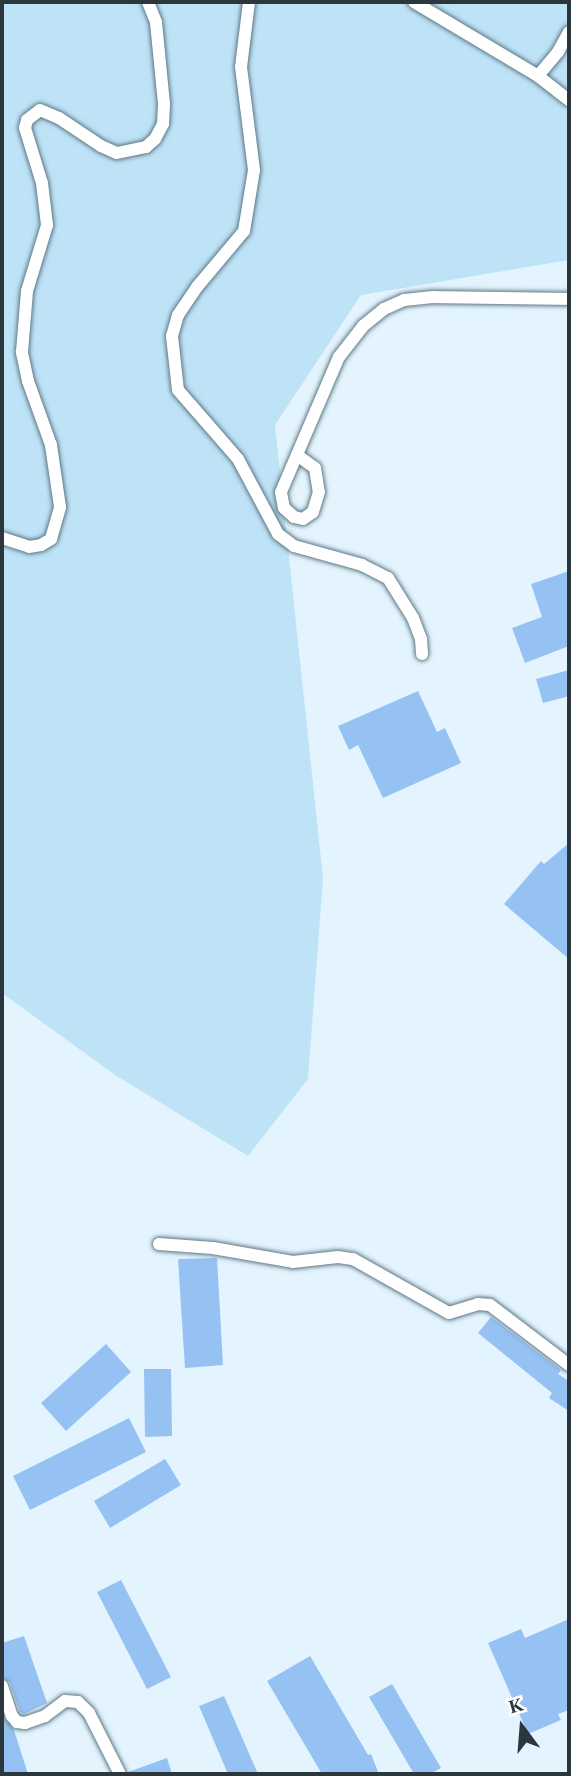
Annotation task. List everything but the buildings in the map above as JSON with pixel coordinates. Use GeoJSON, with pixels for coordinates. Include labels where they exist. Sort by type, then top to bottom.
{"type":"FeatureCollection","features":[{"type":"Feature","properties":{"kind":"street"},"geometry":{"type":"LineString","coordinates":[[2,538],[29,547],[41,545],[51,538],[60,507],[51,446],[28,381],[22,352],[27,291],[47,225],[42,183],[25,128],[27,120],[40,110],[59,118],[101,146],[117,153],[146,147],[155,139],[163,124],[164,104],[156,22],[149,2]]}},
{"type":"Feature","properties":{"kind":"street"},"geometry":{"type":"LineString","coordinates":[[249,2],[241,66],[254,170],[244,231],[197,287],[178,315],[172,336],[178,390],[238,459],[278,534],[294,546],[362,565],[388,578],[413,618],[421,639],[422,654]]}},
{"type":"Feature","properties":{"kind":"street"},"geometry":{"type":"LineString","coordinates":[[414,2],[538,76],[569,100]]}},
{"type":"Feature","properties":{"kind":"street"},"geometry":{"type":"LineString","coordinates":[[538,76],[558,52],[569,32]]}},
{"type":"Feature","properties":{"kind":"street"},"geometry":{"type":"LineString","coordinates":[[297,454],[315,468],[318,484],[313,512],[303,519],[294,517],[284,508],[281,492],[297,454],[339,357],[363,326],[384,309],[404,300],[433,297],[569,299]]}},
{"type":"Feature","properties":{"kind":"street"},"geometry":{"type":"LineString","coordinates":[[159,1244],[214,1248],[293,1262],[338,1256],[353,1259],[445,1311],[454,1313],[478,1304],[491,1306],[569,1365]]}},
{"type":"Feature","properties":{"kind":"street"},"geometry":{"type":"LineString","coordinates":[[2,1686],[12,1716],[17,1722],[25,1723],[45,1716],[65,1701],[78,1702],[94,1720],[120,1774]]}},
{"type":"Feature","properties":{"kind":"shaded area"},"geometry":{"type":"Polygon","coordinates":[[[2,2],[569,2],[569,260],[361,295],[275,425],[323,878],[308,1079],[248,1156],[115,1075],[2,993],[2,2]]]}}]}
